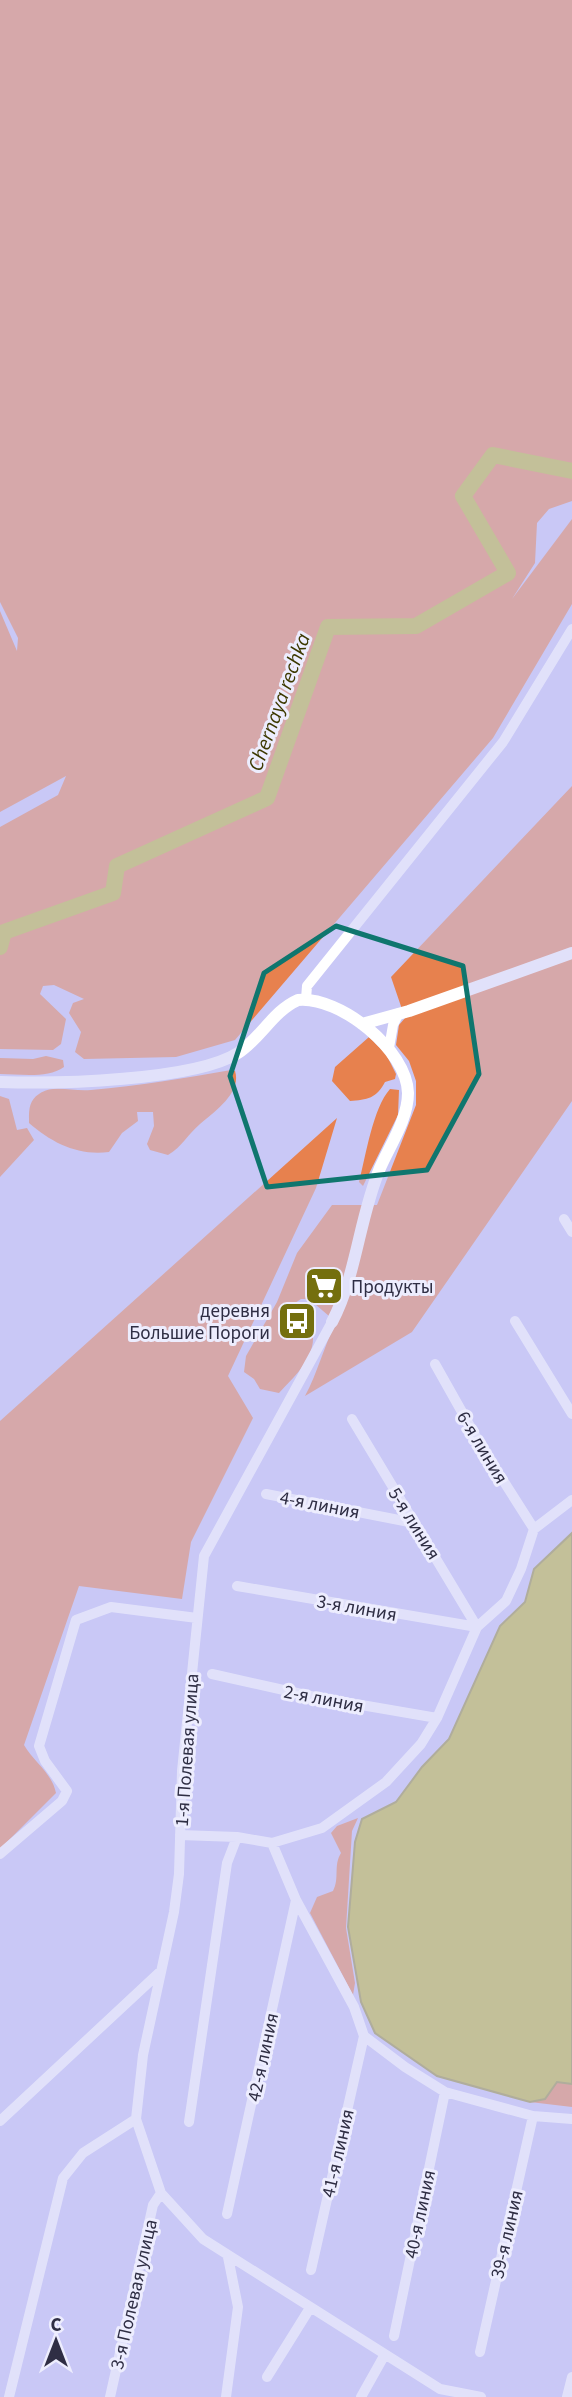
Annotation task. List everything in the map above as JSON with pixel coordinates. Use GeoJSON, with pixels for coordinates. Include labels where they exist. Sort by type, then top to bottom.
{"type":"FeatureCollection","features":[{"type":"Feature","properties":{"kind":"street"},"geometry":{"type":"LineString","coordinates":[[306,999],[307,986],[503,742],[572,629]]}},
{"type":"Feature","properties":{"kind":"street"},"geometry":{"type":"LineString","coordinates":[[362,1024],[572,954]]}},
{"type":"Feature","properties":{"kind":"street"},"geometry":{"type":"LineString","coordinates":[[0,1083],[83,1082],[201,1067],[237,1053],[290,1003],[306,999],[324,1002],[362,1024],[389,1048],[404,1073],[407,1103],[379,1169],[350,1278],[332,1322]]}},
{"type":"Feature","properties":{"kind":"street"},"geometry":{"type":"LineString","coordinates":[[389,1048],[393,1025],[399,1013]]}},
{"type":"Feature","properties":{"kind":"street"},"geometry":{"type":"LineString","coordinates":[[564,1219],[572,1232]]}},
{"type":"Feature","properties":{"kind":"street"},"geometry":{"type":"LineString","coordinates":[[515,1321],[572,1414]]}},
{"type":"Feature","properties":{"kind":"street","name":"1-я Полевая улица"},"geometry":{"type":"LineString","coordinates":[[136,2119],[143,2055],[174,1912],[182,1771],[204,1556],[332,1322]]}},
{"type":"Feature","properties":{"kind":"street","name":"6-я линия"},"geometry":{"type":"LineString","coordinates":[[435,1364],[480,1444],[534,1529]]}},
{"type":"Feature","properties":{"kind":"street","name":"5-я линия"},"geometry":{"type":"LineString","coordinates":[[352,1419],[477,1627]]}},
{"type":"Feature","properties":{"kind":"street","name":"4-я линия"},"geometry":{"type":"LineString","coordinates":[[266,1494],[414,1523]]}},
{"type":"Feature","properties":{"kind":"street"},"geometry":{"type":"LineString","coordinates":[[180,1835],[272,1843],[322,1828],[386,1782],[421,1744],[437,1718],[477,1627],[506,1601],[521,1569],[534,1529],[572,1500]]}},
{"type":"Feature","properties":{"kind":"street","name":"3-я линия"},"geometry":{"type":"LineString","coordinates":[[237,1586],[477,1627]]}},
{"type":"Feature","properties":{"kind":"street"},"geometry":{"type":"LineString","coordinates":[[0,1854],[62,1801],[66,1791],[45,1761],[39,1745],[76,1620],[111,1607],[197,1618]]}},
{"type":"Feature","properties":{"kind":"street","name":"2-я линия"},"geometry":{"type":"LineString","coordinates":[[212,1674],[315,1697],[437,1718]]}},
{"type":"Feature","properties":{"kind":"street"},"geometry":{"type":"LineString","coordinates":[[188,2122],[227,1863],[237,1838]]}},
{"type":"Feature","properties":{"kind":"street"},"geometry":{"type":"LineString","coordinates":[[272,1843],[296,1900],[354,2007],[364,2036],[405,2067],[445,2092],[533,2116],[572,2119]]}},
{"type":"Feature","properties":{"kind":"street","name":"42-я линия"},"geometry":{"type":"LineString","coordinates":[[227,2214],[296,1900]]}},
{"type":"Feature","properties":{"kind":"street"},"geometry":{"type":"LineString","coordinates":[[0,2121],[161,1970]]}},
{"type":"Feature","properties":{"kind":"street","name":"41-я линия"},"geometry":{"type":"LineString","coordinates":[[311,2270],[364,2036]]}},
{"type":"Feature","properties":{"kind":"street","name":"40-я линия"},"geometry":{"type":"LineString","coordinates":[[394,2336],[445,2092]]}},
{"type":"Feature","properties":{"kind":"street","name":"39-я линия"},"geometry":{"type":"LineString","coordinates":[[480,2352],[533,2116]]}},
{"type":"Feature","properties":{"kind":"street"},"geometry":{"type":"LineString","coordinates":[[9,2397],[63,2178],[83,2153],[136,2119],[144,2151],[162,2193],[203,2239],[438,2393],[481,2397]]}},
{"type":"Feature","properties":{"kind":"street","name":"3-я Полевая улица"},"geometry":{"type":"LineString","coordinates":[[110,2397],[153,2205],[162,2193]]}},
{"type":"Feature","properties":{"kind":"street"},"geometry":{"type":"LineString","coordinates":[[226,2397],[238,2307],[228,2257]]}},
{"type":"Feature","properties":{"kind":"street"},"geometry":{"type":"LineString","coordinates":[[267,2377],[310,2308]]}},
{"type":"Feature","properties":{"kind":"street"},"geometry":{"type":"LineString","coordinates":[[361,2397],[384,2357]]}},
{"type":"Feature","properties":{"kind":"street"},"geometry":{"type":"LineString","coordinates":[[567,2397],[572,2377]]}},
{"type":"Feature","properties":{"kind":"highlighted area"},"geometry":{"type":"Polygon","coordinates":[[[336,926],[463,966],[479,1074],[427,1170],[267,1187],[230,1076],[264,973],[336,926]]]}},
{"type":"Feature","properties":{"kind":"shaded area"},"geometry":{"type":"Polygon","coordinates":[[[0,0],[572,0],[572,501],[549,509],[537,523],[535,563],[512,599],[572,519],[572,604],[493,738],[235,1040],[176,1057],[84,1059],[75,1052],[81,1032],[69,1013],[73,1003],[84,999],[54,985],[43,986],[40,994],[66,1019],[61,1044],[53,1050],[0,1049],[0,827],[58,795],[66,776],[0,812],[0,611],[17,651],[18,638],[0,602],[0,0]]]}},
{"type":"Feature","properties":{"kind":"shaded area"},"geometry":{"type":"Polygon","coordinates":[[[572,786],[572,1101],[412,1332],[305,1396],[336,1322],[309,1299],[301,1299],[295,1303],[294,1319],[313,1337],[310,1353],[302,1368],[279,1393],[260,1389],[254,1379],[244,1372],[246,1356],[277,1302],[297,1253],[332,1205],[377,1205],[416,1105],[416,1081],[409,1061],[396,1045],[399,1025],[405,1018],[391,977],[572,786]]]}},
{"type":"Feature","properties":{"kind":"shaded area"},"geometry":{"type":"Polygon","coordinates":[[[369,1037],[386,1054],[396,1074],[395,1079],[385,1082],[379,1092],[371,1097],[350,1101],[332,1081],[335,1067],[369,1037]]]}},
{"type":"Feature","properties":{"kind":"shaded area"},"geometry":{"type":"Polygon","coordinates":[[[46,1056],[63,1060],[64,1067],[41,1074],[0,1074],[0,1058],[33,1059],[46,1056]]]}},
{"type":"Feature","properties":{"kind":"shaded area"},"geometry":{"type":"Polygon","coordinates":[[[235,1071],[236,1079],[231,1094],[168,1155],[150,1150],[147,1144],[154,1126],[153,1112],[137,1112],[138,1121],[122,1133],[109,1152],[98,1153],[76,1150],[56,1142],[29,1123],[33,1100],[50,1089],[109,1088],[235,1071]]]}},
{"type":"Feature","properties":{"kind":"shaded area"},"geometry":{"type":"Polygon","coordinates":[[[390,1089],[399,1090],[398,1115],[363,1186],[359,1182],[371,1133],[379,1108],[390,1089]]]}},
{"type":"Feature","properties":{"kind":"shaded area"},"geometry":{"type":"Polygon","coordinates":[[[0,1096],[9,1099],[17,1130],[27,1128],[34,1140],[0,1177],[0,1096]]]}},
{"type":"Feature","properties":{"kind":"shaded area"},"geometry":{"type":"Polygon","coordinates":[[[337,1118],[316,1188],[228,1376],[253,1418],[191,1542],[182,1599],[79,1586],[24,1745],[51,1779],[56,1793],[0,1849],[0,1421],[337,1118]]]}},
{"type":"Feature","properties":{"kind":"shaded area"},"geometry":{"type":"Polygon","coordinates":[[[572,1533],[572,2084],[557,2082],[545,2099],[530,2102],[437,2076],[375,2033],[361,2002],[348,1927],[355,1842],[362,1819],[396,1802],[422,1767],[449,1739],[500,1626],[525,1602],[534,1569],[572,1533]]]}},
{"type":"Feature","properties":{"kind":"shaded area"},"geometry":{"type":"Polygon","coordinates":[[[358,1818],[352,1831],[346,1928],[355,1983],[353,1995],[310,1913],[317,1897],[333,1891],[335,1886],[337,1863],[341,1853],[331,1833],[337,1826],[358,1818]]]}},
{"type":"Feature","properties":{"kind":"shaded area"},"geometry":{"type":"Polygon","coordinates":[[[557,2082],[572,2084],[572,2107],[530,2102],[545,2098],[557,2082]]]}},
{"type":"Feature","properties":{"kind":"waterway","name":"Chernaya rechka"},"geometry":{"type":"LineString","coordinates":[[0,947],[4,932],[113,893],[117,866],[267,798],[328,627],[416,626],[508,573],[463,496],[493,455],[572,471]]}},
{"type":"Feature","properties":{"kind":"place","name":"Продукты"},"geometry":{"type":"Point","coordinates":[324,1286]}},
{"type":"Feature","properties":{"kind":"place","name":"деревня Большие Пороги"},"geometry":{"type":"Point","coordinates":[297,1321]}}]}
